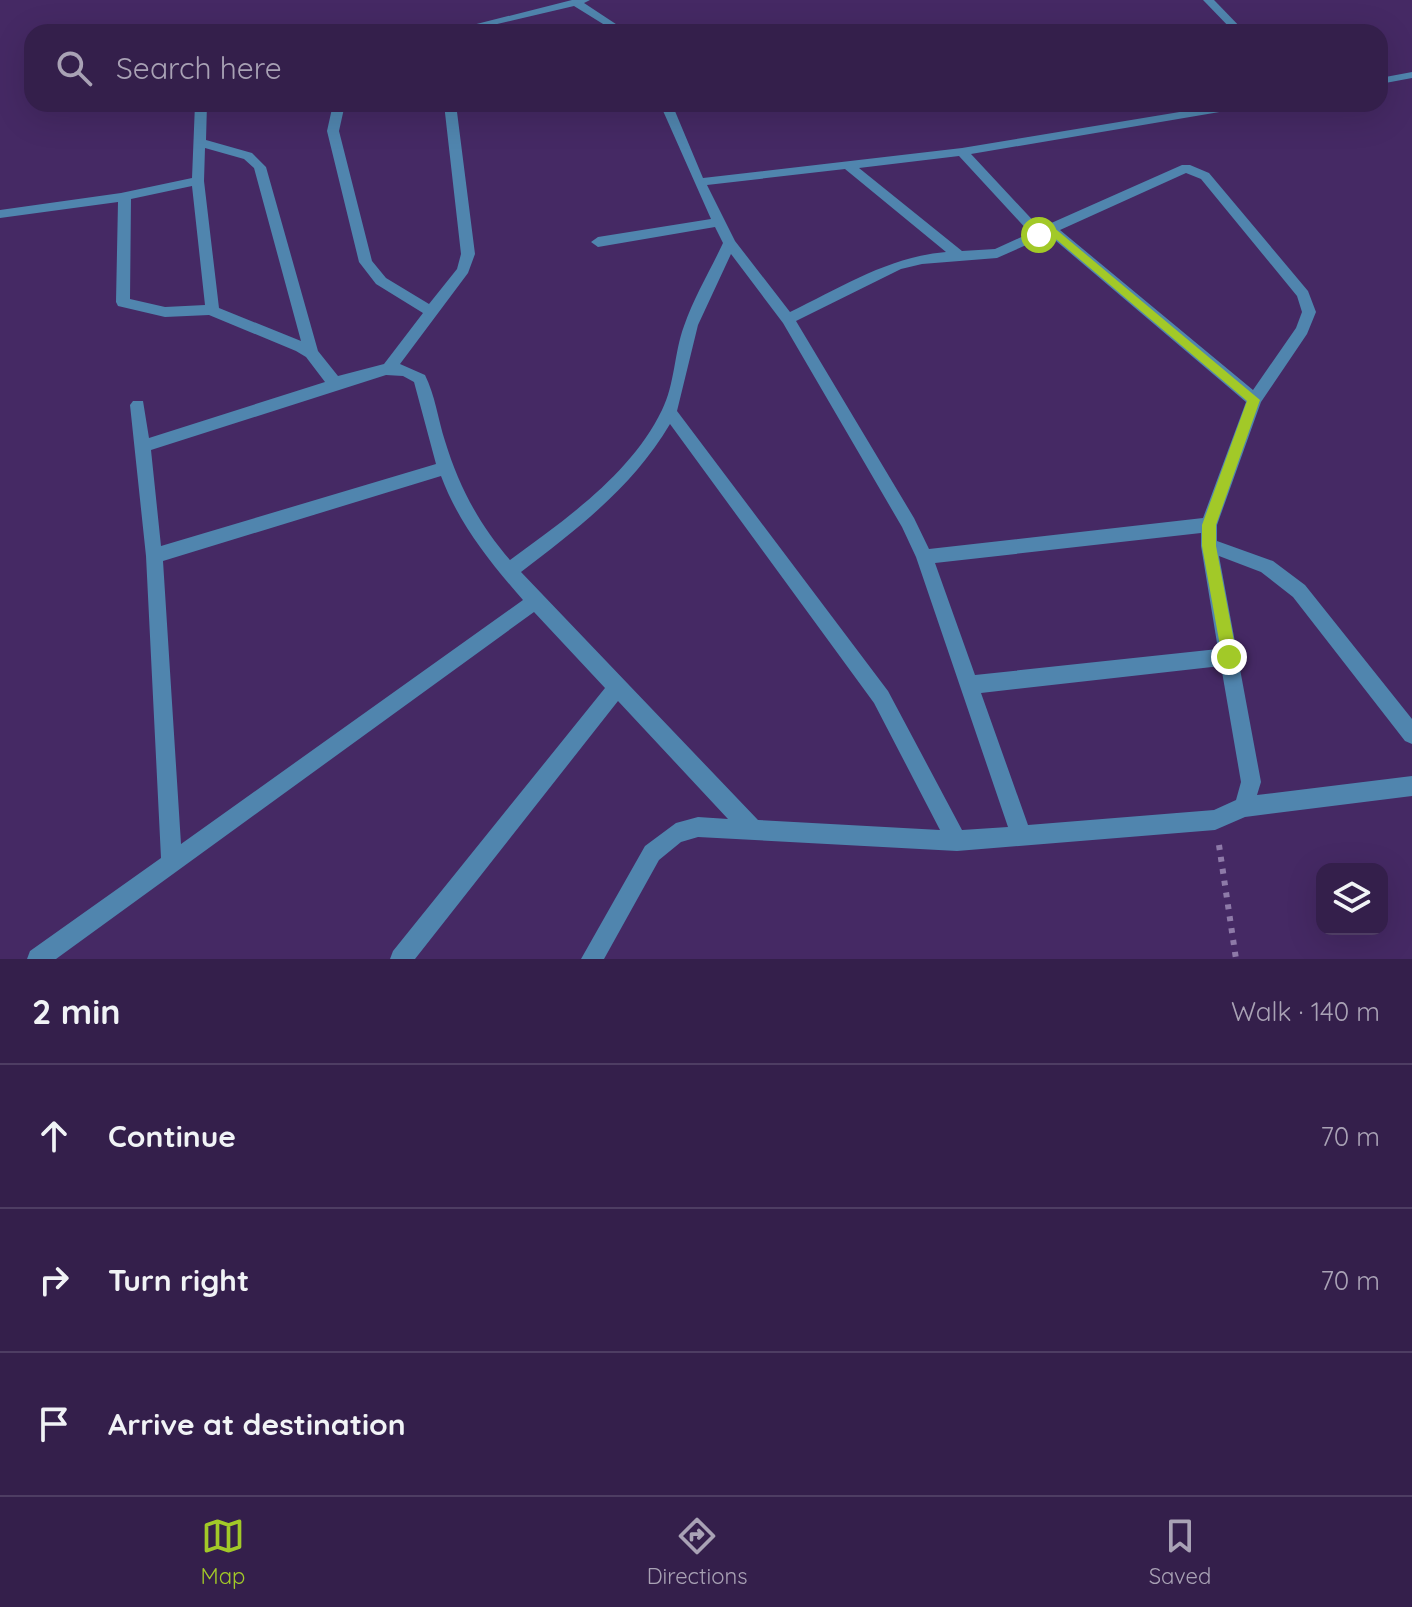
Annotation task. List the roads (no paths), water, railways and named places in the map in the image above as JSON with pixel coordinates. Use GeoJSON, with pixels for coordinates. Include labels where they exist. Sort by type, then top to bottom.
{"type":"FeatureCollection","features":[{"type":"Feature","properties":{"kind":"street"},"geometry":{"type":"LineString","coordinates":[[1208,0],[1232,24]]}},
{"type":"Feature","properties":{"kind":"street"},"geometry":{"type":"LineString","coordinates":[[485,24],[581,2],[612,24]]}},
{"type":"Feature","properties":{"kind":"street"},"geometry":{"type":"LineString","coordinates":[[1388,80],[1412,75]]}},
{"type":"Feature","properties":{"kind":"street"},"geometry":{"type":"LineString","coordinates":[[201,112],[198,181],[212,310]]}},
{"type":"Feature","properties":{"kind":"street"},"geometry":{"type":"LineString","coordinates":[[337,112],[333,131],[366,262],[381,281],[431,312]]}},
{"type":"Feature","properties":{"kind":"street"},"geometry":{"type":"LineString","coordinates":[[390,367],[463,270],[468,254],[451,112]]}},
{"type":"Feature","properties":{"kind":"street"},"geometry":{"type":"LineString","coordinates":[[669,112],[699,182],[730,243],[788,319],[908,523],[924,557],[1021,835]]}},
{"type":"Feature","properties":{"kind":"street"},"geometry":{"type":"LineString","coordinates":[[699,182],[962,152],[1201,112]]}},
{"type":"Feature","properties":{"kind":"street"},"geometry":{"type":"LineString","coordinates":[[199,142],[248,156],[260,167],[311,353],[334,382],[342,382]]}},
{"type":"Feature","properties":{"kind":"street"},"geometry":{"type":"LineString","coordinates":[[962,152],[1045,232],[1254,400]]}},
{"type":"Feature","properties":{"kind":"street"},"geometry":{"type":"LineString","coordinates":[[848,165],[960,257]]}},
{"type":"Feature","properties":{"kind":"street"},"geometry":{"type":"LineString","coordinates":[[788,319],[897,265],[922,259],[988,255],[1186,168],[1205,176],[1303,294],[1309,312],[1302,330],[1254,400],[1209,525],[1209,546],[1251,782],[1244,807]]}},
{"type":"Feature","properties":{"kind":"street"},"geometry":{"type":"LineString","coordinates":[[0,214],[121,197],[198,181]]}},
{"type":"Feature","properties":{"kind":"street"},"geometry":{"type":"LineString","coordinates":[[121,197],[126,202],[123,302],[165,312],[212,310],[311,353]]}},
{"type":"Feature","properties":{"kind":"street"},"geometry":{"type":"LineString","coordinates":[[598,242],[719,222]]}},
{"type":"Feature","properties":{"kind":"street"},"geometry":{"type":"LineString","coordinates":[[509,571],[589,511],[617,485],[669,412],[691,325],[730,243]]}},
{"type":"Feature","properties":{"kind":"street"},"geometry":{"type":"LineString","coordinates":[[144,446],[390,367],[406,369],[420,379],[445,468],[461,505],[509,571],[616,689],[755,832]]}},
{"type":"Feature","properties":{"kind":"street"},"geometry":{"type":"LineString","coordinates":[[138,405],[154,556],[172,862]]}},
{"type":"Feature","properties":{"kind":"street"},"geometry":{"type":"LineString","coordinates":[[669,412],[881,697],[957,841]]}},
{"type":"Feature","properties":{"kind":"street"},"geometry":{"type":"LineString","coordinates":[[154,556],[445,468]]}},
{"type":"Feature","properties":{"kind":"street"},"geometry":{"type":"LineString","coordinates":[[924,557],[1209,525]]}},
{"type":"Feature","properties":{"kind":"street"},"geometry":{"type":"LineString","coordinates":[[1209,546],[1264,562],[1282,574],[1299,591],[1412,734]]}},
{"type":"Feature","properties":{"kind":"street"},"geometry":{"type":"LineString","coordinates":[[38,959],[535,601]]}},
{"type":"Feature","properties":{"kind":"street"},"geometry":{"type":"LineString","coordinates":[[969,685],[1229,657]]}},
{"type":"Feature","properties":{"kind":"street"},"geometry":{"type":"LineString","coordinates":[[401,959],[616,689]]}},
{"type":"Feature","properties":{"kind":"street"},"geometry":{"type":"LineString","coordinates":[[592,959],[652,853],[676,833],[698,827],[957,841],[1215,820],[1244,807],[1412,786]]}}]}
